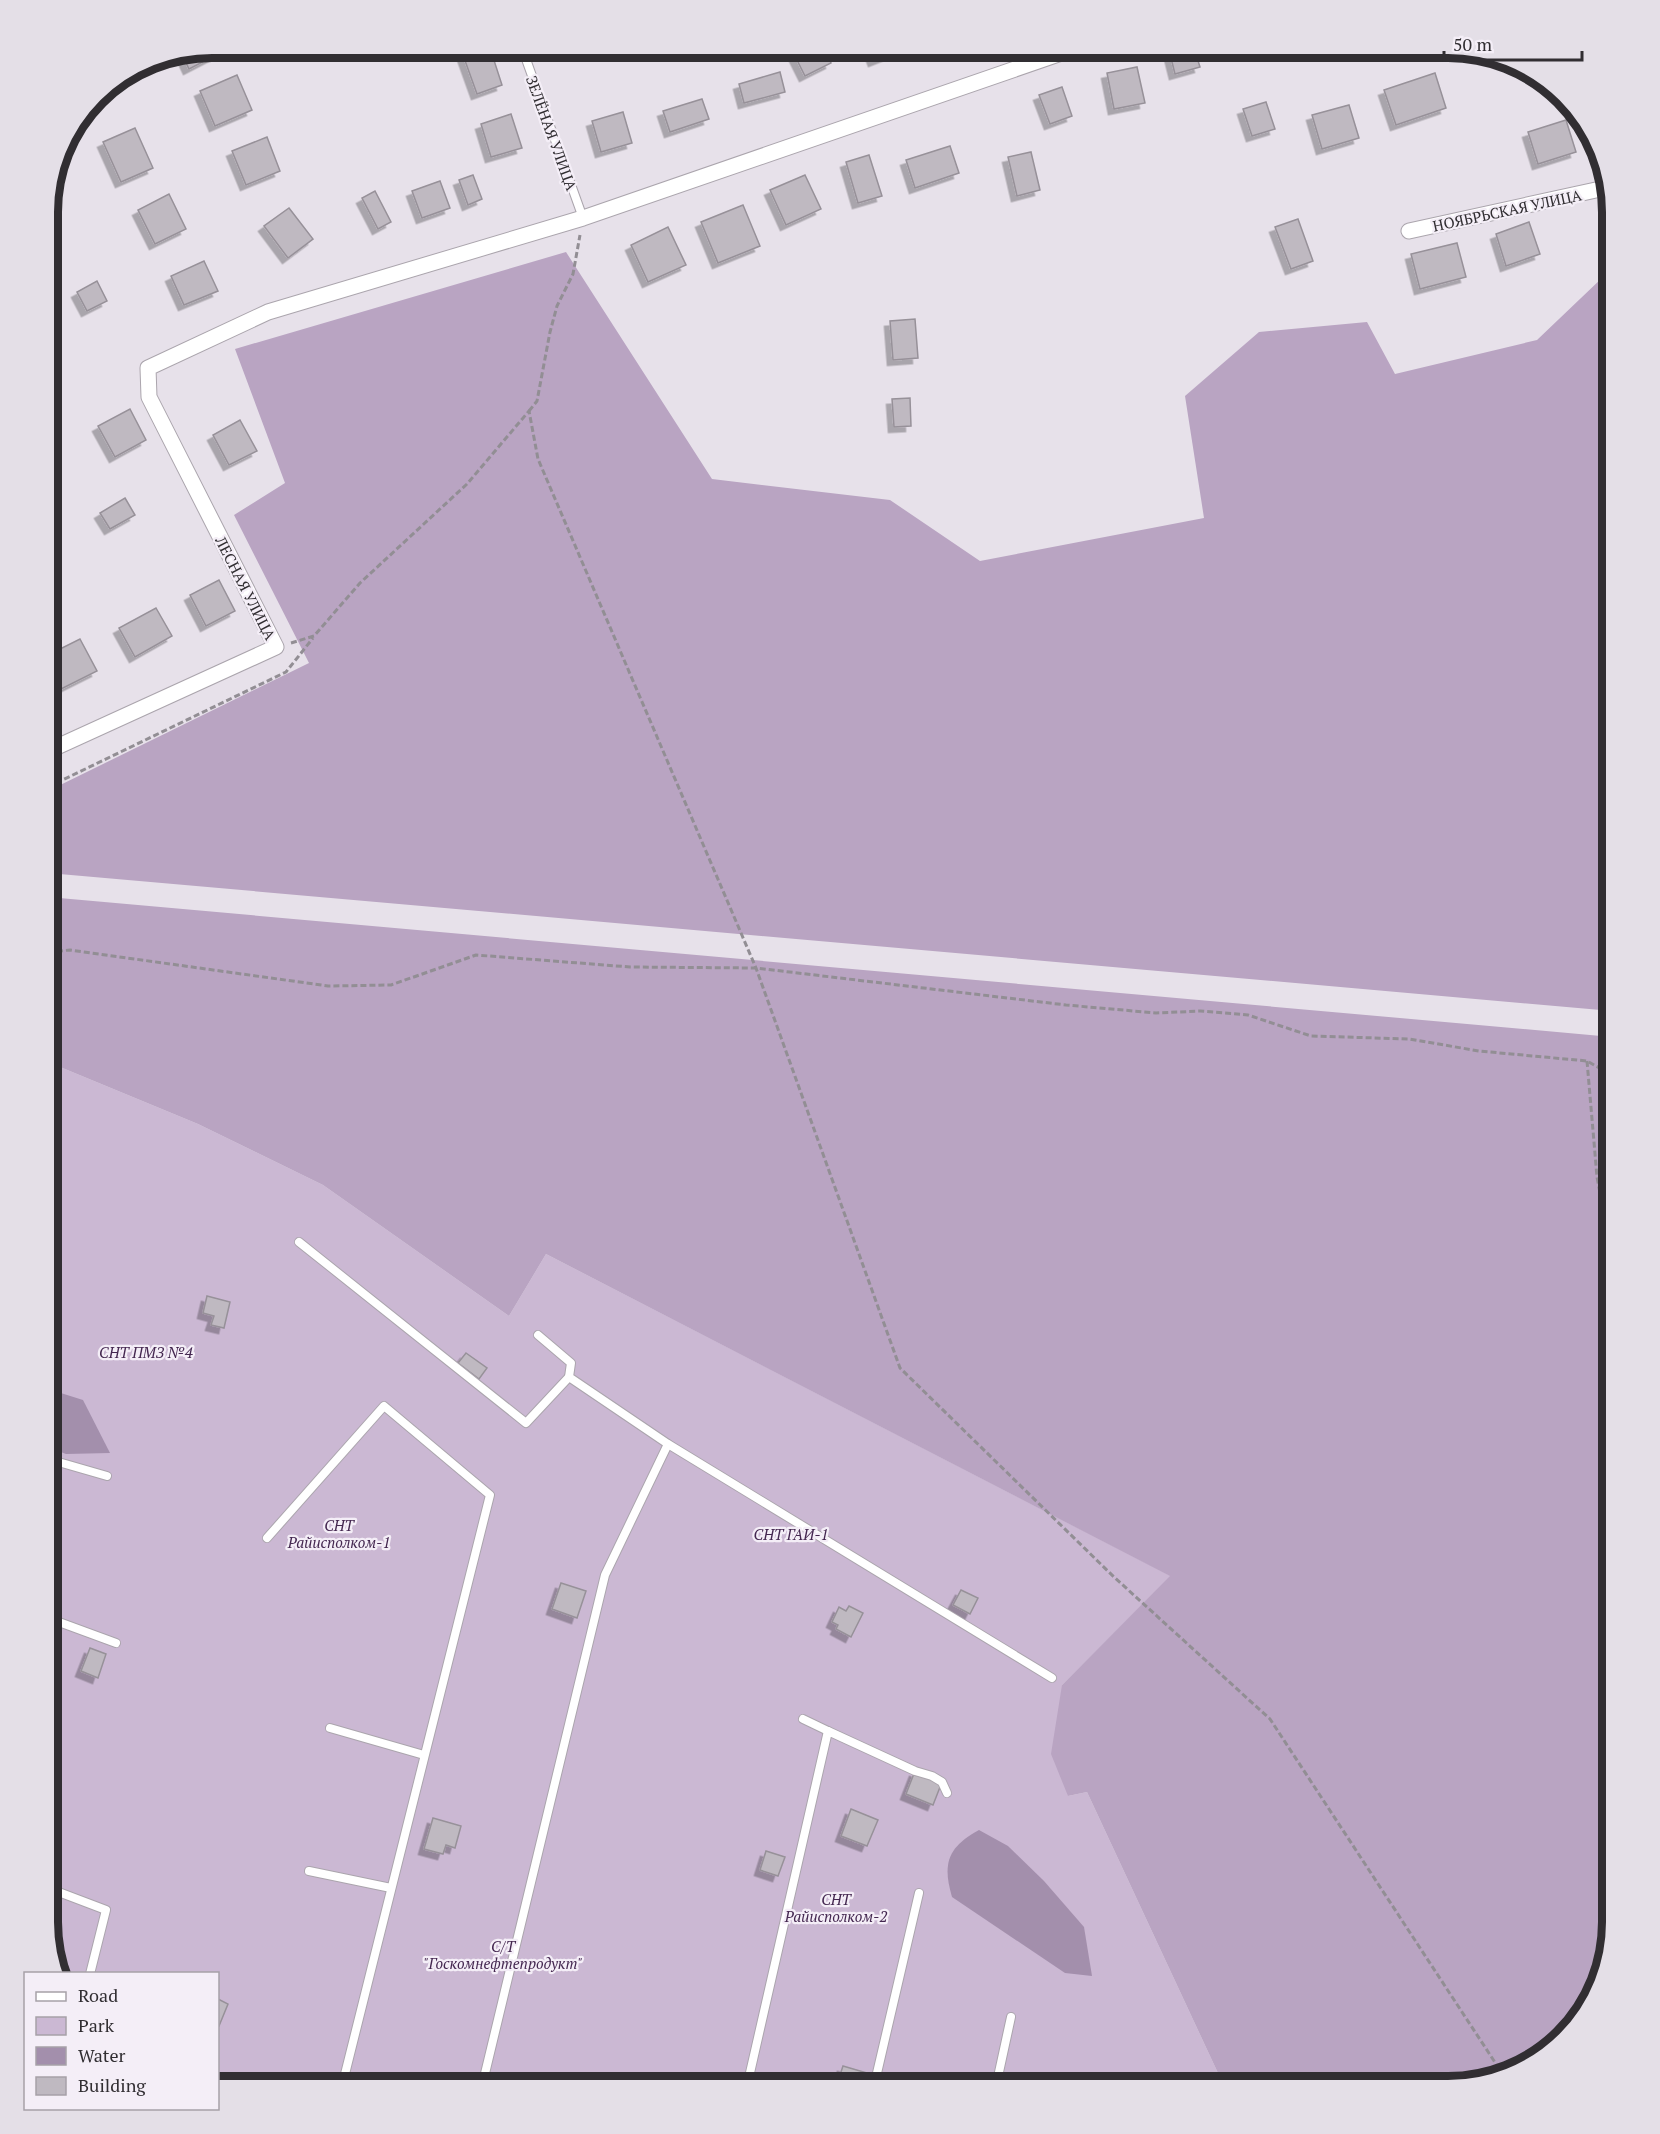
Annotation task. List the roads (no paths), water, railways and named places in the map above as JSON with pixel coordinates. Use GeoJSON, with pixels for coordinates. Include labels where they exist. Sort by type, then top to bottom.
{"type":"FeatureCollection","features":[{"type":"Feature","properties":{"kind":"street"},"geometry":{"type":"LineString","coordinates":[[583,218],[1044,59]]}},
{"type":"Feature","properties":{"kind":"street","name":"НОЯБРЬСКАЯ УЛИЦА"},"geometry":{"type":"LineString","coordinates":[[1409,231],[1599,189]]}},
{"type":"Feature","properties":{"kind":"street","name":"ЛЕСНАЯ УЛИЦА"},"geometry":{"type":"LineString","coordinates":[[59,747],[276,647],[149,397],[148,368],[268,312],[583,218]]}},
{"type":"Feature","properties":{"kind":"lane","name":"ЗЕЛЁНАЯ УЛИЦА"},"geometry":{"type":"LineString","coordinates":[[526,59],[583,218]]}},
{"type":"Feature","properties":{"kind":"lane"},"geometry":{"type":"LineString","coordinates":[[299,1242],[526,1423],[569,1377],[571,1363],[538,1335]]}},
{"type":"Feature","properties":{"kind":"lane"},"geometry":{"type":"LineString","coordinates":[[569,1377],[668,1444],[1052,1678]]}},
{"type":"Feature","properties":{"kind":"lane"},"geometry":{"type":"LineString","coordinates":[[267,1538],[384,1406],[490,1495],[344,2076]]}},
{"type":"Feature","properties":{"kind":"lane"},"geometry":{"type":"LineString","coordinates":[[484,2076],[605,1575],[668,1444]]}},
{"type":"Feature","properties":{"kind":"lane"},"geometry":{"type":"LineString","coordinates":[[58,1462],[107,1476]]}},
{"type":"Feature","properties":{"kind":"lane"},"geometry":{"type":"LineString","coordinates":[[58,1622],[116,1643]]}},
{"type":"Feature","properties":{"kind":"lane"},"geometry":{"type":"LineString","coordinates":[[803,1719],[915,1771],[932,1776],[942,1782],[947,1793]]}},
{"type":"Feature","properties":{"kind":"lane"},"geometry":{"type":"LineString","coordinates":[[330,1728],[424,1755]]}},
{"type":"Feature","properties":{"kind":"lane"},"geometry":{"type":"LineString","coordinates":[[749,2076],[828,1731]]}},
{"type":"Feature","properties":{"kind":"lane"},"geometry":{"type":"LineString","coordinates":[[309,1871],[391,1888]]}},
{"type":"Feature","properties":{"kind":"lane"},"geometry":{"type":"LineString","coordinates":[[58,1892],[105,1910],[90,1972]]}},
{"type":"Feature","properties":{"kind":"lane"},"geometry":{"type":"LineString","coordinates":[[876,2076],[919,1893]]}},
{"type":"Feature","properties":{"kind":"lane"},"geometry":{"type":"LineString","coordinates":[[998,2076],[1011,2017]]}},
{"type":"Feature","properties":{"kind":"water"},"geometry":{"type":"Polygon","coordinates":[[[58,1392],[83,1400],[110,1453],[66,1454],[58,1451],[58,1392]]]}},
{"type":"Feature","properties":{"kind":"water"},"geometry":{"type":"Polygon","coordinates":[[[979,1830],[1008,1846],[1044,1881],[1084,1927],[1092,1976],[1065,1973],[952,1897],[948,1875],[950,1857],[960,1843],[979,1830]]]}},
{"type":"Feature","properties":{"kind":"park label","name":"СНТ ПМЗ №4"},"geometry":{"type":"Point","coordinates":[146,1352]}},
{"type":"Feature","properties":{"kind":"park label","name":"СНТ Райисполком-1"},"geometry":{"type":"Point","coordinates":[339,1534]}},
{"type":"Feature","properties":{"kind":"park label","name":"СНТ ГАИ-1"},"geometry":{"type":"Point","coordinates":[791,1534]}},
{"type":"Feature","properties":{"kind":"park label","name":"СНТ Райисполком-2"},"geometry":{"type":"Point","coordinates":[836,1908]}},
{"type":"Feature","properties":{"kind":"park label","name":"С/Т \"Госкомнефтепродукт\""},"geometry":{"type":"Point","coordinates":[503,1954]}}]}
